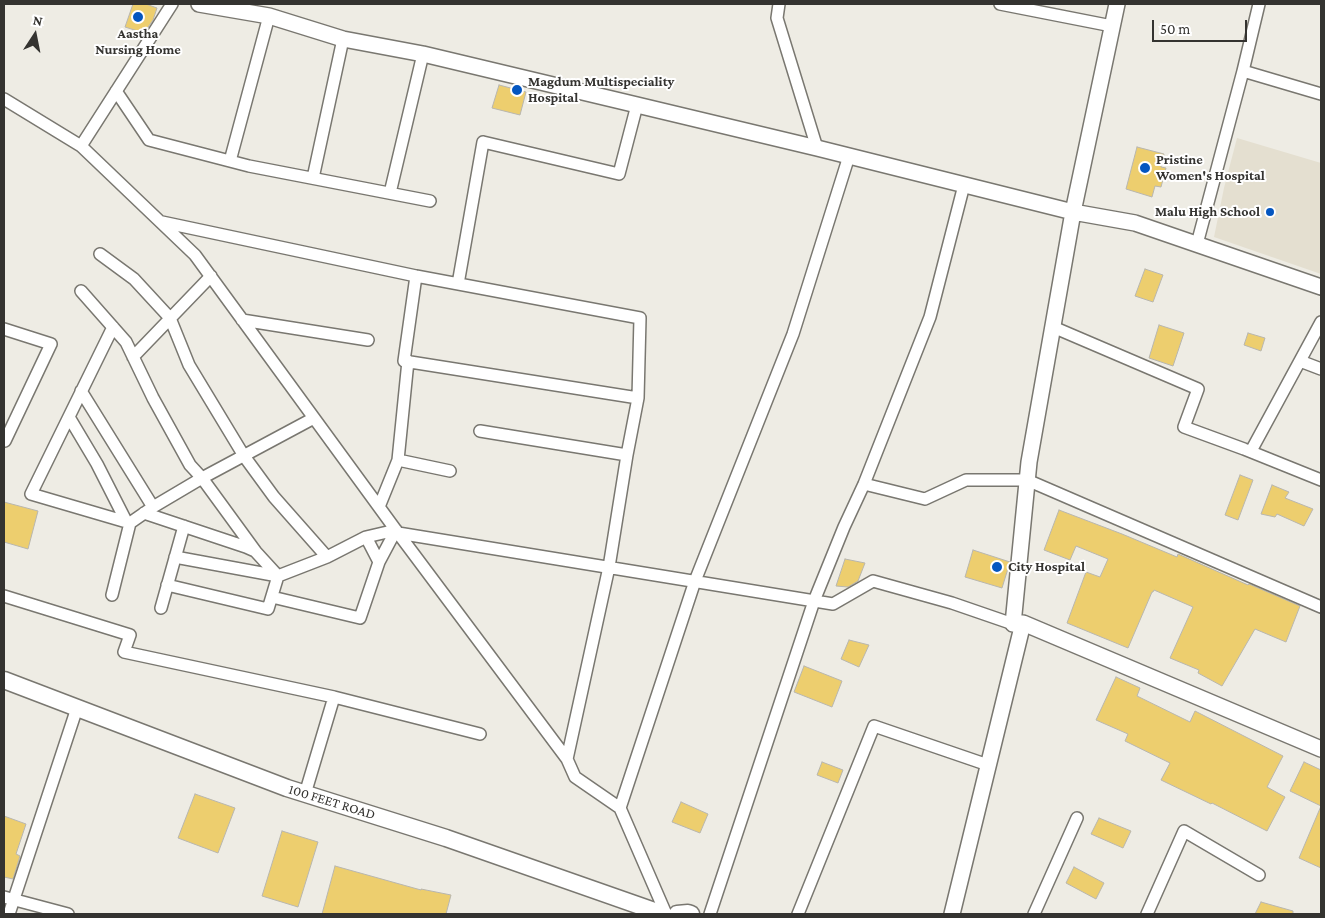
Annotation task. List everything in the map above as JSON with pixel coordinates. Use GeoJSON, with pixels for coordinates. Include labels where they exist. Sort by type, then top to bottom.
{"type":"FeatureCollection","features":[{"type":"Feature","properties":{"kind":"main road","name":"100 FEET ROAD"},"geometry":{"type":"LineString","coordinates":[[4,680],[278,785],[446,838],[665,914]]}},
{"type":"Feature","properties":{"kind":"main road"},"geometry":{"type":"LineString","coordinates":[[678,914],[691,914]]}},
{"type":"Feature","properties":{"kind":"street"},"geometry":{"type":"LineString","coordinates":[[81,146],[172,4]]}},
{"type":"Feature","properties":{"kind":"street"},"geometry":{"type":"LineString","coordinates":[[199,4],[269,16],[343,38],[424,54],[817,148],[1073,212],[1135,223],[1321,286]]}},
{"type":"Feature","properties":{"kind":"street"},"geometry":{"type":"LineString","coordinates":[[779,4],[777,18],[817,148]]}},
{"type":"Feature","properties":{"kind":"street"},"geometry":{"type":"LineString","coordinates":[[1000,4],[1112,26]]}},
{"type":"Feature","properties":{"kind":"street"},"geometry":{"type":"LineString","coordinates":[[952,914],[988,765],[1018,623],[1029,462],[1073,212],[1117,4]]}},
{"type":"Feature","properties":{"kind":"street"},"geometry":{"type":"LineString","coordinates":[[1197,244],[1259,4]]}},
{"type":"Feature","properties":{"kind":"street"},"geometry":{"type":"LineString","coordinates":[[230,161],[269,16]]}},
{"type":"Feature","properties":{"kind":"street"},"geometry":{"type":"LineString","coordinates":[[313,178],[343,38]]}},
{"type":"Feature","properties":{"kind":"street"},"geometry":{"type":"LineString","coordinates":[[390,193],[424,54]]}},
{"type":"Feature","properties":{"kind":"street"},"geometry":{"type":"LineString","coordinates":[[1243,71],[1321,94]]}},
{"type":"Feature","properties":{"kind":"street"},"geometry":{"type":"LineString","coordinates":[[116,91],[149,140],[249,166],[430,201]]}},
{"type":"Feature","properties":{"kind":"street"},"geometry":{"type":"LineString","coordinates":[[4,99],[81,146],[195,255],[397,532],[567,759],[575,777],[620,808],[665,914]]}},
{"type":"Feature","properties":{"kind":"street"},"geometry":{"type":"LineString","coordinates":[[458,284],[483,142],[618,174],[637,105]]}},
{"type":"Feature","properties":{"kind":"street"},"geometry":{"type":"LineString","coordinates":[[620,808],[695,581],[793,334],[849,156]]}},
{"type":"Feature","properties":{"kind":"street"},"geometry":{"type":"LineString","coordinates":[[710,914],[814,601],[864,484],[930,317],[964,184]]}},
{"type":"Feature","properties":{"kind":"street"},"geometry":{"type":"LineString","coordinates":[[162,222],[416,276],[640,318],[638,398],[609,568],[567,759]]}},
{"type":"Feature","properties":{"kind":"street"},"geometry":{"type":"LineString","coordinates":[[100,254],[134,279],[170,318],[189,365],[244,456],[274,497],[327,557]]}},
{"type":"Feature","properties":{"kind":"street"},"geometry":{"type":"LineString","coordinates":[[134,357],[211,276]]}},
{"type":"Feature","properties":{"kind":"street"},"geometry":{"type":"LineString","coordinates":[[416,276],[404,361],[638,398]]}},
{"type":"Feature","properties":{"kind":"street"},"geometry":{"type":"LineString","coordinates":[[81,292],[126,342],[153,398],[190,465],[202,478],[256,552],[278,576]]}},
{"type":"Feature","properties":{"kind":"street"},"geometry":{"type":"LineString","coordinates":[[242,320],[368,340]]}},
{"type":"Feature","properties":{"kind":"street"},"geometry":{"type":"LineString","coordinates":[[1251,452],[1321,322]]}},
{"type":"Feature","properties":{"kind":"street"},"geometry":{"type":"LineString","coordinates":[[113,327],[31,494],[128,522],[202,478],[314,418]]}},
{"type":"Feature","properties":{"kind":"street"},"geometry":{"type":"LineString","coordinates":[[1052,327],[1198,389],[1184,427],[1321,480]]}},
{"type":"Feature","properties":{"kind":"street"},"geometry":{"type":"LineString","coordinates":[[4,329],[51,344],[5,441]]}},
{"type":"Feature","properties":{"kind":"street"},"geometry":{"type":"LineString","coordinates":[[379,507],[398,460],[408,361]]}},
{"type":"Feature","properties":{"kind":"street"},"geometry":{"type":"LineString","coordinates":[[1300,361],[1321,369]]}},
{"type":"Feature","properties":{"kind":"street"},"geometry":{"type":"LineString","coordinates":[[81,391],[148,510],[184,526],[256,552]]}},
{"type":"Feature","properties":{"kind":"street"},"geometry":{"type":"LineString","coordinates":[[69,417],[128,522],[112,595]]}},
{"type":"Feature","properties":{"kind":"street"},"geometry":{"type":"LineString","coordinates":[[480,431],[627,455]]}},
{"type":"Feature","properties":{"kind":"street"},"geometry":{"type":"LineString","coordinates":[[398,460],[450,471]]}},
{"type":"Feature","properties":{"kind":"street"},"geometry":{"type":"LineString","coordinates":[[864,484],[925,499],[966,480],[1027,480],[1321,607]]}},
{"type":"Feature","properties":{"kind":"street"},"geometry":{"type":"LineString","coordinates":[[161,608],[184,526]]}},
{"type":"Feature","properties":{"kind":"street"},"geometry":{"type":"LineString","coordinates":[[272,596],[360,618],[379,562],[397,532]]}},
{"type":"Feature","properties":{"kind":"street"},"geometry":{"type":"LineString","coordinates":[[175,557],[278,576],[327,557],[366,537],[397,532],[834,604],[873,581],[1018,623],[1321,750]]}},
{"type":"Feature","properties":{"kind":"street"},"geometry":{"type":"LineString","coordinates":[[366,537],[379,562]]}},
{"type":"Feature","properties":{"kind":"street"},"geometry":{"type":"LineString","coordinates":[[167,586],[268,609],[278,576]]}},
{"type":"Feature","properties":{"kind":"street"},"geometry":{"type":"LineString","coordinates":[[4,596],[130,635],[124,652],[334,697],[480,734]]}},
{"type":"Feature","properties":{"kind":"street"},"geometry":{"type":"LineString","coordinates":[[305,794],[334,697]]}},
{"type":"Feature","properties":{"kind":"street"},"geometry":{"type":"LineString","coordinates":[[9,914],[9,898],[77,708]]}},
{"type":"Feature","properties":{"kind":"street"},"geometry":{"type":"LineString","coordinates":[[798,914],[874,726],[988,765]]}},
{"type":"Feature","properties":{"kind":"street"},"geometry":{"type":"LineString","coordinates":[[1034,914],[1077,818]]}},
{"type":"Feature","properties":{"kind":"street"},"geometry":{"type":"LineString","coordinates":[[1147,914],[1184,831],[1259,874]]}},
{"type":"Feature","properties":{"kind":"street"},"geometry":{"type":"LineString","coordinates":[[9,898],[68,914]]}},
{"type":"Feature","properties":{"kind":"shaded area","name":"Malu High School"},"geometry":{"type":"Polygon","coordinates":[[[1237,138],[1321,163],[1321,274],[1214,237],[1237,138]]]}},
{"type":"Feature","properties":{"kind":"building"},"geometry":{"type":"Polygon","coordinates":[[[133,4],[146,4],[157,8],[153,20],[144,33],[125,27],[133,4]]]}},
{"type":"Feature","properties":{"kind":"building"},"geometry":{"type":"Polygon","coordinates":[[[499,85],[526,92],[520,115],[492,108],[499,85]]]}},
{"type":"Feature","properties":{"kind":"building"},"geometry":{"type":"Polygon","coordinates":[[[1137,147],[1164,154],[1161,167],[1166,168],[1161,187],[1155,186],[1152,197],[1126,189],[1137,147]]]}},
{"type":"Feature","properties":{"kind":"building"},"geometry":{"type":"Polygon","coordinates":[[[1145,269],[1163,275],[1153,302],[1135,296],[1145,269]]]}},
{"type":"Feature","properties":{"kind":"building"},"geometry":{"type":"Polygon","coordinates":[[[1159,325],[1184,333],[1173,366],[1149,358],[1159,325]]]}},
{"type":"Feature","properties":{"kind":"building"},"geometry":{"type":"Polygon","coordinates":[[[1248,333],[1265,338],[1261,351],[1244,345],[1248,333]]]}},
{"type":"Feature","properties":{"kind":"building"},"geometry":{"type":"Polygon","coordinates":[[[1240,475],[1253,480],[1238,520],[1225,515],[1240,475]]]}},
{"type":"Feature","properties":{"kind":"building"},"geometry":{"type":"Polygon","coordinates":[[[1272,485],[1289,492],[1285,498],[1313,509],[1304,526],[1277,514],[1275,517],[1261,514],[1272,485]]]}},
{"type":"Feature","properties":{"kind":"building"},"geometry":{"type":"Polygon","coordinates":[[[4,502],[38,511],[28,549],[4,542],[4,502]]]}},
{"type":"Feature","properties":{"kind":"building"},"geometry":{"type":"Polygon","coordinates":[[[1059,510],[1177,557],[1178,554],[1300,606],[1286,642],[1255,629],[1222,686],[1198,673],[1199,670],[1170,658],[1193,607],[1154,590],[1128,648],[1067,623],[1086,572],[1100,577],[1108,559],[1076,546],[1070,560],[1044,550],[1059,510]]]}},
{"type":"Feature","properties":{"kind":"building"},"geometry":{"type":"Polygon","coordinates":[[[973,550],[1010,562],[1002,588],[965,577],[973,550]]]}},
{"type":"Feature","properties":{"kind":"building"},"geometry":{"type":"Polygon","coordinates":[[[845,559],[865,563],[858,581],[848,587],[836,586],[845,559]]]}},
{"type":"Feature","properties":{"kind":"building"},"geometry":{"type":"Polygon","coordinates":[[[849,640],[869,645],[859,667],[841,659],[849,640]]]}},
{"type":"Feature","properties":{"kind":"building"},"geometry":{"type":"Polygon","coordinates":[[[804,666],[842,681],[832,707],[794,692],[804,666]]]}},
{"type":"Feature","properties":{"kind":"building"},"geometry":{"type":"Polygon","coordinates":[[[1116,677],[1140,688],[1137,696],[1190,722],[1195,711],[1283,756],[1267,787],[1285,797],[1267,831],[1161,780],[1170,763],[1125,741],[1128,734],[1096,720],[1116,677]]]}},
{"type":"Feature","properties":{"kind":"building"},"geometry":{"type":"Polygon","coordinates":[[[822,762],[843,770],[838,783],[817,775],[822,762]]]}},
{"type":"Feature","properties":{"kind":"building"},"geometry":{"type":"Polygon","coordinates":[[[1304,762],[1321,770],[1321,806],[1290,791],[1304,762]]]}},
{"type":"Feature","properties":{"kind":"building"},"geometry":{"type":"Polygon","coordinates":[[[195,794],[235,808],[218,853],[178,838],[195,794]]]}},
{"type":"Feature","properties":{"kind":"building"},"geometry":{"type":"Polygon","coordinates":[[[681,802],[708,814],[700,833],[672,822],[681,802]]]}},
{"type":"Feature","properties":{"kind":"building"},"geometry":{"type":"Polygon","coordinates":[[[1321,806],[1321,868],[1299,858],[1321,806]]]}},
{"type":"Feature","properties":{"kind":"building"},"geometry":{"type":"Polygon","coordinates":[[[4,816],[26,824],[16,854],[20,856],[13,879],[4,877],[4,816]]]}},
{"type":"Feature","properties":{"kind":"building"},"geometry":{"type":"Polygon","coordinates":[[[1099,818],[1131,831],[1123,848],[1091,834],[1099,818]]]}},
{"type":"Feature","properties":{"kind":"building"},"geometry":{"type":"Polygon","coordinates":[[[282,831],[318,842],[298,907],[262,896],[282,831]]]}},
{"type":"Feature","properties":{"kind":"building"},"geometry":{"type":"Polygon","coordinates":[[[335,866],[421,890],[451,895],[446,914],[322,914],[335,866]]]}},
{"type":"Feature","properties":{"kind":"building"},"geometry":{"type":"Polygon","coordinates":[[[1074,867],[1104,883],[1096,899],[1066,883],[1074,867]]]}},
{"type":"Feature","properties":{"kind":"building"},"geometry":{"type":"Polygon","coordinates":[[[1261,902],[1293,911],[1293,914],[1255,914],[1261,902]]]}},
{"type":"Feature","properties":{"kind":"place","name":"Aastha Nursing Home"},"geometry":{"type":"Point","coordinates":[138,17]}},
{"type":"Feature","properties":{"kind":"place","name":"Magdum Multispeciality Hospital"},"geometry":{"type":"Point","coordinates":[517,90]}},
{"type":"Feature","properties":{"kind":"place","name":"Pristine Women's Hospital"},"geometry":{"type":"Point","coordinates":[1145,168]}},
{"type":"Feature","properties":{"kind":"place","name":"Malu High School"},"geometry":{"type":"Point","coordinates":[1270,212]}},
{"type":"Feature","properties":{"kind":"place","name":"City Hospital"},"geometry":{"type":"Point","coordinates":[997,567]}}]}
